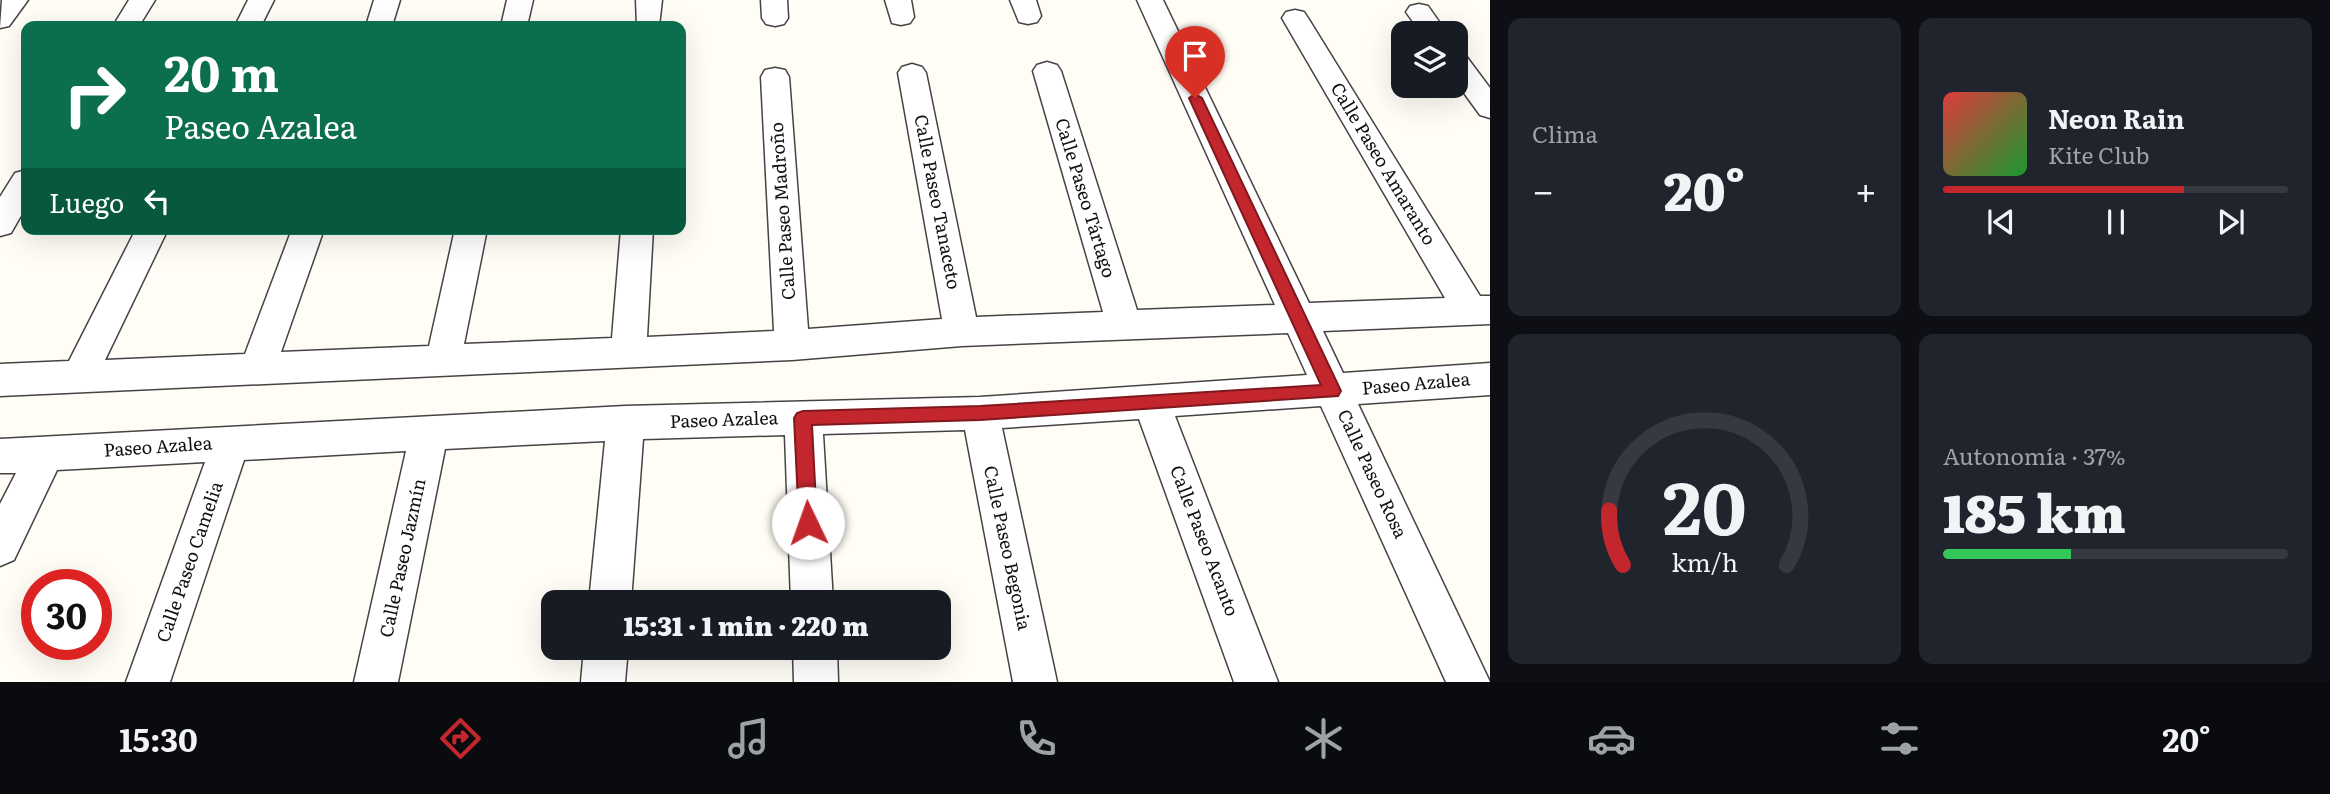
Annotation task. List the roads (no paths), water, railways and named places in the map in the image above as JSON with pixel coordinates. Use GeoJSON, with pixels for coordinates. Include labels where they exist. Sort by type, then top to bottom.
{"type":"FeatureCollection","features":[{"type":"Feature","properties":{"kind":"street"},"geometry":{"type":"LineString","coordinates":[[0,20],[15,0]]}},
{"type":"Feature","properties":{"kind":"street"},"geometry":{"type":"LineString","coordinates":[[129,21],[142,0]]}},
{"type":"Feature","properties":{"kind":"street"},"geometry":{"type":"LineString","coordinates":[[250,21],[261,0]]}},
{"type":"Feature","properties":{"kind":"street"},"geometry":{"type":"LineString","coordinates":[[381,21],[387,0]]}},
{"type":"Feature","properties":{"kind":"street"},"geometry":{"type":"LineString","coordinates":[[515,21],[520,0]]}},
{"type":"Feature","properties":{"kind":"street","name":"Calle Paseo Rosa"},"geometry":{"type":"LineString","coordinates":[[1150,0],[1469,682]]}},
{"type":"Feature","properties":{"kind":"street"},"geometry":{"type":"LineString","coordinates":[[1419,12],[1425,21]]}},
{"type":"Feature","properties":{"kind":"street","name":"Calle Paseo Amaranto"},"geometry":{"type":"LineString","coordinates":[[1295,18],[1481,310]]}},
{"type":"Feature","properties":{"kind":"street","name":"Calle Paseo Tártago"},"geometry":{"type":"LineString","coordinates":[[1047,71],[1124,324]]}},
{"type":"Feature","properties":{"kind":"street","name":"Calle Paseo Tanaceto"},"geometry":{"type":"LineString","coordinates":[[912,73],[962,332]]}},
{"type":"Feature","properties":{"kind":"street","name":"Calle Paseo Madroño"},"geometry":{"type":"LineString","coordinates":[[775,77],[792,345]]}},
{"type":"Feature","properties":{"kind":"street"},"geometry":{"type":"LineString","coordinates":[[1468,78],[1490,108]]}},
{"type":"Feature","properties":{"kind":"street"},"geometry":{"type":"LineString","coordinates":[[0,224],[21,189]]}},
{"type":"Feature","properties":{"kind":"street"},"geometry":{"type":"LineString","coordinates":[[80,375],[149,235]]}},
{"type":"Feature","properties":{"kind":"street"},"geometry":{"type":"LineString","coordinates":[[258,368],[306,235]]}},
{"type":"Feature","properties":{"kind":"street"},"geometry":{"type":"LineString","coordinates":[[444,358],[470,235]]}},
{"type":"Feature","properties":{"kind":"street"},"geometry":{"type":"LineString","coordinates":[[628,352],[637,235]]}},
{"type":"Feature","properties":{"kind":"street"},"geometry":{"type":"LineString","coordinates":[[0,380],[444,358],[792,345],[962,332],[1124,324],[1481,310]]}},
{"type":"Feature","properties":{"kind":"street","name":"Paseo Azalea"},"geometry":{"type":"LineString","coordinates":[[0,456],[625,423],[980,413],[1490,379]]}},
{"type":"Feature","properties":{"kind":"street","name":"Calle Paseo Acanto"},"geometry":{"type":"LineString","coordinates":[[1150,401],[1256,682]]}},
{"type":"Feature","properties":{"kind":"street","name":"Calle Paseo Begonia"},"geometry":{"type":"LineString","coordinates":[[980,413],[1035,682]]}},
{"type":"Feature","properties":{"kind":"street"},"geometry":{"type":"LineString","coordinates":[[803,418],[811,590]]}},
{"type":"Feature","properties":{"kind":"street"},"geometry":{"type":"LineString","coordinates":[[611,590],[625,423]]}},
{"type":"Feature","properties":{"kind":"street","name":"Calle Paseo Jazmín"},"geometry":{"type":"LineString","coordinates":[[376,682],[429,433]]}},
{"type":"Feature","properties":{"kind":"street","name":"Calle Paseo Camelia"},"geometry":{"type":"LineString","coordinates":[[148,682],[231,442]]}},
{"type":"Feature","properties":{"kind":"street"},"geometry":{"type":"LineString","coordinates":[[0,546],[45,454]]}},
{"type":"Feature","properties":{"kind":"street"},"geometry":{"type":"LineString","coordinates":[[603,682],[605,660]]}},
{"type":"Feature","properties":{"kind":"street"},"geometry":{"type":"LineString","coordinates":[[815,660],[816,682]]}}]}
